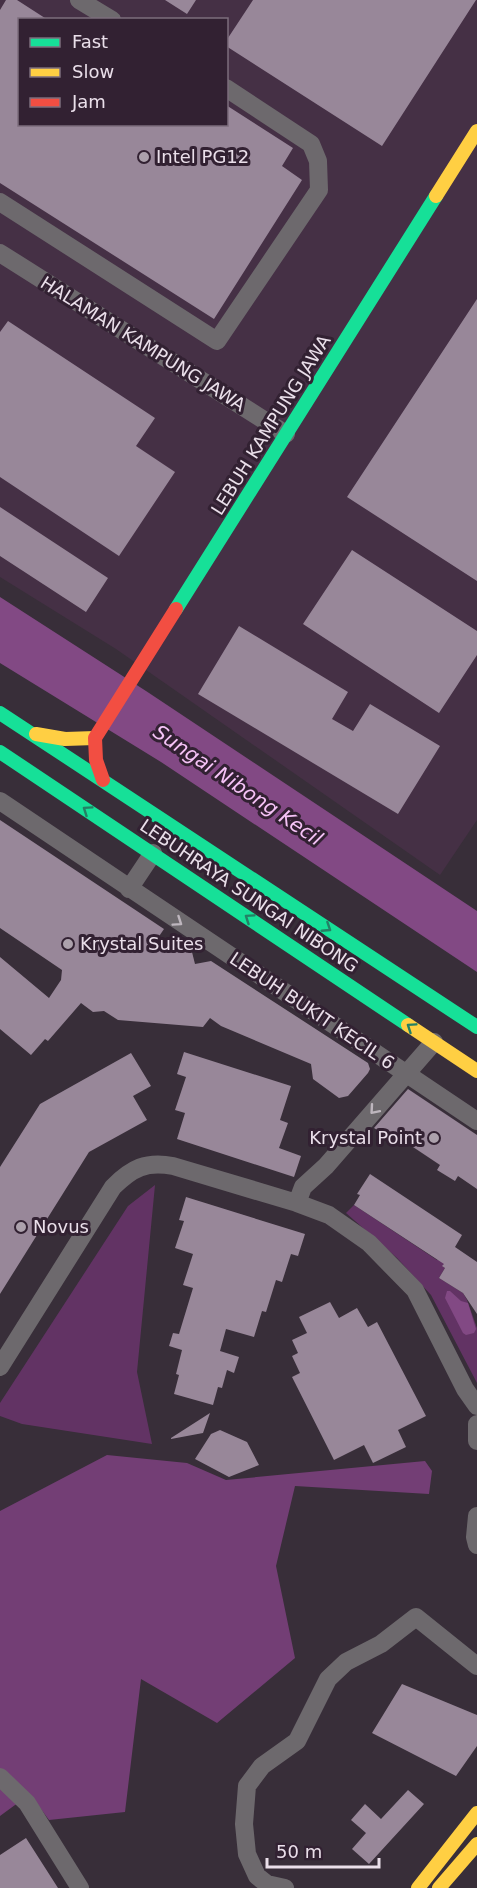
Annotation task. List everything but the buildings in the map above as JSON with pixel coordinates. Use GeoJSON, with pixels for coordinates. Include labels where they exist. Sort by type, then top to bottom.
{"type":"FeatureCollection","features":[{"type":"Feature","properties":{"kind":"main road","name":"LEBUH KAMPUNG JAWA"},"geometry":{"type":"LineString","coordinates":[[98,734],[477,131]]}},
{"type":"Feature","properties":{"kind":"main road","name":"LEBUHRAYA SUNGAI NIBONG"},"geometry":{"type":"LineString","coordinates":[[0,712],[477,1027]]}},
{"type":"Feature","properties":{"kind":"main road"},"geometry":{"type":"LineString","coordinates":[[31,733],[60,740],[76,741],[98,734]]}},
{"type":"Feature","properties":{"kind":"main road"},"geometry":{"type":"LineString","coordinates":[[98,734],[94,751],[103,780]]}},
{"type":"Feature","properties":{"kind":"main road","name":"LEBUHRAYA SUNGAI NIBONG"},"geometry":{"type":"LineString","coordinates":[[0,752],[477,1071]]}},
{"type":"Feature","properties":{"kind":"main road"},"geometry":{"type":"LineString","coordinates":[[418,1888],[477,1813]]}},
{"type":"Feature","properties":{"kind":"main road"},"geometry":{"type":"LineString","coordinates":[[439,1888],[477,1844]]}},
{"type":"Feature","properties":{"kind":"street"},"geometry":{"type":"LineString","coordinates":[[79,0],[109,18]]}},
{"type":"Feature","properties":{"kind":"street"},"geometry":{"type":"LineString","coordinates":[[0,201],[217,341],[319,190],[318,161],[311,144],[228,89]]}},
{"type":"Feature","properties":{"kind":"street","name":"HALAMAN KAMPUNG JAWA"},"geometry":{"type":"LineString","coordinates":[[0,253],[286,434]]}},
{"type":"Feature","properties":{"kind":"street","name":"LEBUH BUKIT KECIL 6"},"geometry":{"type":"LineString","coordinates":[[0,801],[477,1121]]}},
{"type":"Feature","properties":{"kind":"street"},"geometry":{"type":"LineString","coordinates":[[129,889],[153,854]]}},
{"type":"Feature","properties":{"kind":"street"},"geometry":{"type":"LineString","coordinates":[[297,1203],[303,1187],[410,1076],[434,1042]]}},
{"type":"Feature","properties":{"kind":"street"},"geometry":{"type":"LineString","coordinates":[[0,1367],[6,1343],[113,1187],[126,1174],[157,1163],[297,1203],[329,1215],[369,1244],[415,1290],[465,1389],[477,1406]]}},
{"type":"Feature","properties":{"kind":"street"},"geometry":{"type":"LineString","coordinates":[[477,1424],[477,1440]]}},
{"type":"Feature","properties":{"kind":"street"},"geometry":{"type":"LineString","coordinates":[[477,1516],[475,1537],[477,1545]]}},
{"type":"Feature","properties":{"kind":"street"},"geometry":{"type":"LineString","coordinates":[[285,1888],[267,1884],[257,1876],[247,1854],[244,1824],[247,1786],[262,1766],[297,1741],[328,1679],[346,1662],[381,1644],[416,1617],[477,1666]]}},
{"type":"Feature","properties":{"kind":"street"},"geometry":{"type":"LineString","coordinates":[[0,1777],[27,1803],[80,1888]]}},
{"type":"Feature","properties":{"kind":"shaded area"},"geometry":{"type":"Polygon","coordinates":[[[0,0],[477,0],[477,820],[440,875],[116,649],[0,577],[0,0]]]}},
{"type":"Feature","properties":{"kind":"shaded area"},"geometry":{"type":"Polygon","coordinates":[[[155,1185],[137,1372],[152,1444],[22,1424],[0,1416],[0,1403],[128,1206],[155,1185]]]}},
{"type":"Feature","properties":{"kind":"shaded area"},"geometry":{"type":"Polygon","coordinates":[[[354,1205],[437,1260],[452,1252],[439,1278],[463,1293],[467,1300],[477,1328],[477,1383],[431,1295],[397,1258],[346,1213],[354,1205]]]}},
{"type":"Feature","properties":{"kind":"shaded area"},"geometry":{"type":"Polygon","coordinates":[[[107,1455],[187,1463],[226,1480],[425,1461],[432,1471],[429,1494],[295,1486],[276,1566],[295,1658],[217,1723],[141,1679],[125,1812],[49,1820],[30,1794],[0,1816],[0,1511],[107,1455]]]}},
{"type":"Feature","properties":{"kind":"water","name":"Sungai Nibong Kecil"},"geometry":{"type":"Polygon","coordinates":[[[0,597],[477,911],[477,972],[161,762],[0,663],[0,597]]]}},
{"type":"Feature","properties":{"kind":"water"},"geometry":{"type":"Polygon","coordinates":[[[447,1291],[468,1303],[476,1329],[474,1333],[466,1335],[463,1333],[445,1298],[447,1291]]]}},
{"type":"Feature","properties":{"kind":"traffic: fast"},"geometry":{"type":"LineString","coordinates":[[176,609],[436,196]]}},
{"type":"Feature","properties":{"kind":"traffic: fast"},"geometry":{"type":"LineString","coordinates":[[0,713],[477,1027]]}},
{"type":"Feature","properties":{"kind":"traffic: fast"},"geometry":{"type":"LineString","coordinates":[[0,752],[408,1025]]}},
{"type":"Feature","properties":{"kind":"traffic: slow"},"geometry":{"type":"LineString","coordinates":[[436,196],[477,131]]}},
{"type":"Feature","properties":{"kind":"traffic: slow"},"geometry":{"type":"LineString","coordinates":[[36,734],[65,739],[95,738]]}},
{"type":"Feature","properties":{"kind":"traffic: slow"},"geometry":{"type":"LineString","coordinates":[[408,1025],[477,1071]]}},
{"type":"Feature","properties":{"kind":"traffic: slow"},"geometry":{"type":"LineString","coordinates":[[418,1888],[477,1813]]}},
{"type":"Feature","properties":{"kind":"traffic: slow"},"geometry":{"type":"LineString","coordinates":[[439,1888],[477,1844]]}},
{"type":"Feature","properties":{"kind":"traffic: jam"},"geometry":{"type":"LineString","coordinates":[[103,780],[96,760],[95,738],[176,609]]}},
{"type":"Feature","properties":{"kind":"place","name":"Intel PG12"},"geometry":{"type":"Point","coordinates":[144,157]}},
{"type":"Feature","properties":{"kind":"place","name":"Krystal Suites"},"geometry":{"type":"Point","coordinates":[68,944]}},
{"type":"Feature","properties":{"kind":"place","name":"Krystal Point"},"geometry":{"type":"Point","coordinates":[434,1138]}},
{"type":"Feature","properties":{"kind":"place","name":"Novus"},"geometry":{"type":"Point","coordinates":[21,1227]}}]}
